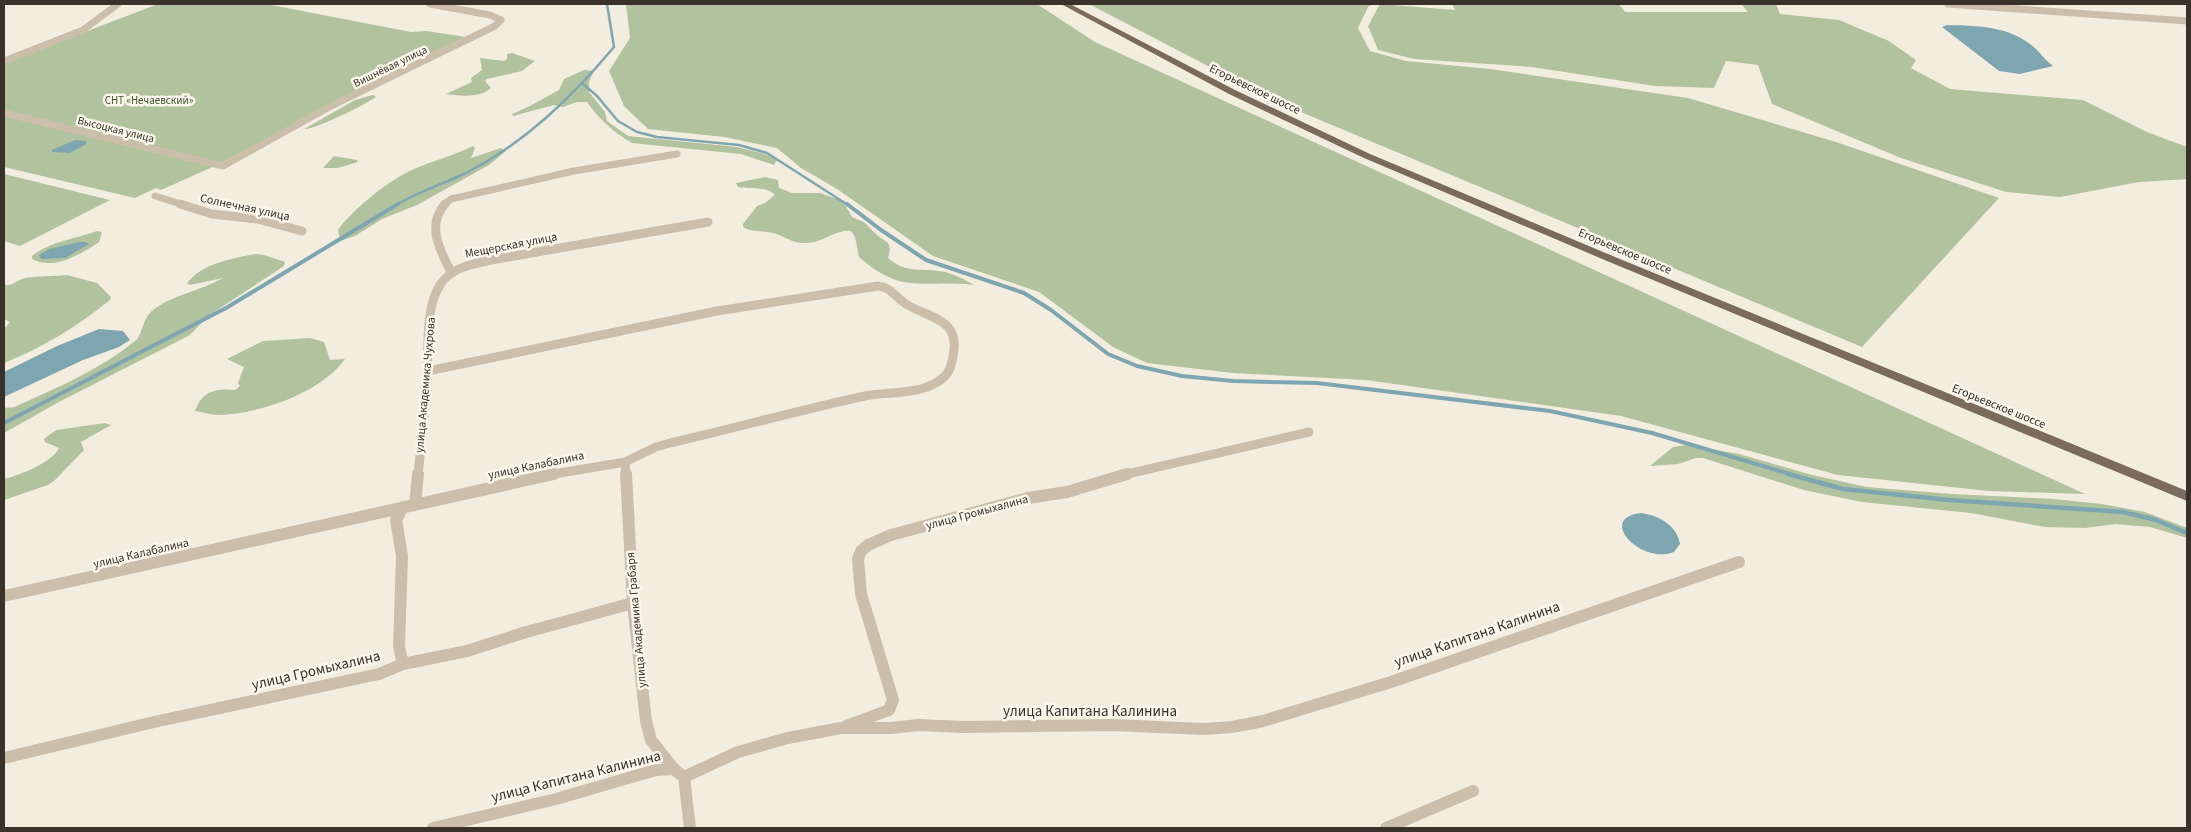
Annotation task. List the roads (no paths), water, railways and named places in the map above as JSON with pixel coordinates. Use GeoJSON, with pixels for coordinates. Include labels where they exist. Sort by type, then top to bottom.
{"type":"FeatureCollection","features":[{"type":"Feature","properties":{"kind":"main road","name":"Егорьевское шоссе"},"geometry":{"type":"LineString","coordinates":[[1065,4],[1232,92],[1367,156],[1611,259],[2187,496]]}},
{"type":"Feature","properties":{"kind":"street"},"geometry":{"type":"LineString","coordinates":[[4,61],[83,30],[118,4]]}},
{"type":"Feature","properties":{"kind":"street","name":"Вишнёвая улица"},"geometry":{"type":"LineString","coordinates":[[223,166],[333,105],[495,26],[501,20],[430,4]]}},
{"type":"Feature","properties":{"kind":"street"},"geometry":{"type":"LineString","coordinates":[[1948,4],[2187,20]]}},
{"type":"Feature","properties":{"kind":"street","name":"Высоцкая улица"},"geometry":{"type":"LineString","coordinates":[[4,113],[223,166]]}},
{"type":"Feature","properties":{"kind":"street","name":"Мещерская улица"},"geometry":{"type":"LineString","coordinates":[[677,154],[574,172],[451,199],[443,205],[438,217],[437,242],[452,272],[460,267],[486,261],[708,222]]}},
{"type":"Feature","properties":{"kind":"street","name":"Солнечная улица"},"geometry":{"type":"LineString","coordinates":[[155,196],[212,214],[257,219],[302,231]]}},
{"type":"Feature","properties":{"kind":"street","name":"улица Академика Чухрова"},"geometry":{"type":"LineString","coordinates":[[415,505],[433,296],[441,282],[452,272]]}},
{"type":"Feature","properties":{"kind":"street","name":"улица Калабалина"},"geometry":{"type":"LineString","coordinates":[[4,596],[568,471],[625,462],[670,443],[868,396],[917,388],[941,380],[946,376],[956,348],[954,332],[949,326],[905,303],[889,288],[878,286],[717,311],[428,371]]}},
{"type":"Feature","properties":{"kind":"street","name":"улица Громыхалина"},"geometry":{"type":"LineString","coordinates":[[840,728],[889,710],[893,700],[861,594],[858,559],[861,551],[868,545],[890,535],[1028,498],[1067,492],[1131,473],[1309,432]]}},
{"type":"Feature","properties":{"kind":"street","name":"улица Академика Грабаря"},"geometry":{"type":"LineString","coordinates":[[625,462],[633,603],[646,721],[651,740],[679,773]]}},
{"type":"Feature","properties":{"kind":"street"},"geometry":{"type":"LineString","coordinates":[[403,507],[397,517],[396,528],[402,556],[399,647],[403,664]]}},
{"type":"Feature","properties":{"kind":"street","name":"улица Капитана Калинина"},"geometry":{"type":"LineString","coordinates":[[434,828],[556,799],[656,770],[679,773],[738,752],[788,738],[840,728],[891,728],[918,725],[1232,727],[1263,721],[1391,682],[1739,562]]}},
{"type":"Feature","properties":{"kind":"street","name":"улица Громыхалина"},"geometry":{"type":"LineString","coordinates":[[4,758],[154,722],[379,674],[403,664],[467,651],[523,633],[633,603]]}},
{"type":"Feature","properties":{"kind":"street"},"geometry":{"type":"LineString","coordinates":[[679,773],[690,828]]}},
{"type":"Feature","properties":{"kind":"street"},"geometry":{"type":"LineString","coordinates":[[1386,828],[1472,791]]}},
{"type":"Feature","properties":{"kind":"water"},"geometry":{"type":"Polygon","coordinates":[[[1947,25],[1983,27],[2006,32],[2026,41],[2053,66],[2020,74],[1999,71],[1942,27],[1947,25]]]}},
{"type":"Feature","properties":{"kind":"water"},"geometry":{"type":"Polygon","coordinates":[[[75,140],[86,141],[86,144],[70,153],[52,152],[52,150],[75,140]]]}},
{"type":"Feature","properties":{"kind":"water"},"geometry":{"type":"Polygon","coordinates":[[[78,242],[89,244],[65,258],[42,259],[39,256],[52,248],[78,242]]]}},
{"type":"Feature","properties":{"kind":"water"},"geometry":{"type":"Polygon","coordinates":[[[99,329],[123,331],[130,340],[119,347],[83,360],[4,397],[4,372],[57,346],[99,329]]]}},
{"type":"Feature","properties":{"kind":"water"},"geometry":{"type":"Polygon","coordinates":[[[1641,513],[1654,516],[1671,526],[1680,544],[1674,552],[1661,554],[1649,552],[1637,547],[1628,539],[1623,531],[1623,523],[1628,517],[1641,513]]]}},
{"type":"Feature","properties":{"kind":"waterway"},"geometry":{"type":"LineString","coordinates":[[396,205],[488,161],[528,133],[564,101],[614,47],[607,4]]}},
{"type":"Feature","properties":{"kind":"waterway"},"geometry":{"type":"LineString","coordinates":[[583,84],[597,96],[618,121],[637,132],[657,137],[739,145],[767,153],[848,205]]}},
{"type":"Feature","properties":{"kind":"waterway"},"geometry":{"type":"LineString","coordinates":[[4,423],[226,308],[398,204]]}},
{"type":"Feature","properties":{"kind":"waterway"},"geometry":{"type":"LineString","coordinates":[[847,204],[881,230],[926,260],[1024,293],[1051,310],[1108,354],[1137,366],[1182,376],[1233,381],[1317,383],[1550,411],[1652,433],[1793,475]]}},
{"type":"Feature","properties":{"kind":"waterway"},"geometry":{"type":"LineString","coordinates":[[1788,474],[1843,489],[1949,500],[2123,512],[2156,520],[2187,533]]}},
{"type":"Feature","properties":{"kind":"park label","name":"СНТ «Нечаевский»"},"geometry":{"type":"Point","coordinates":[149,100]}}]}
